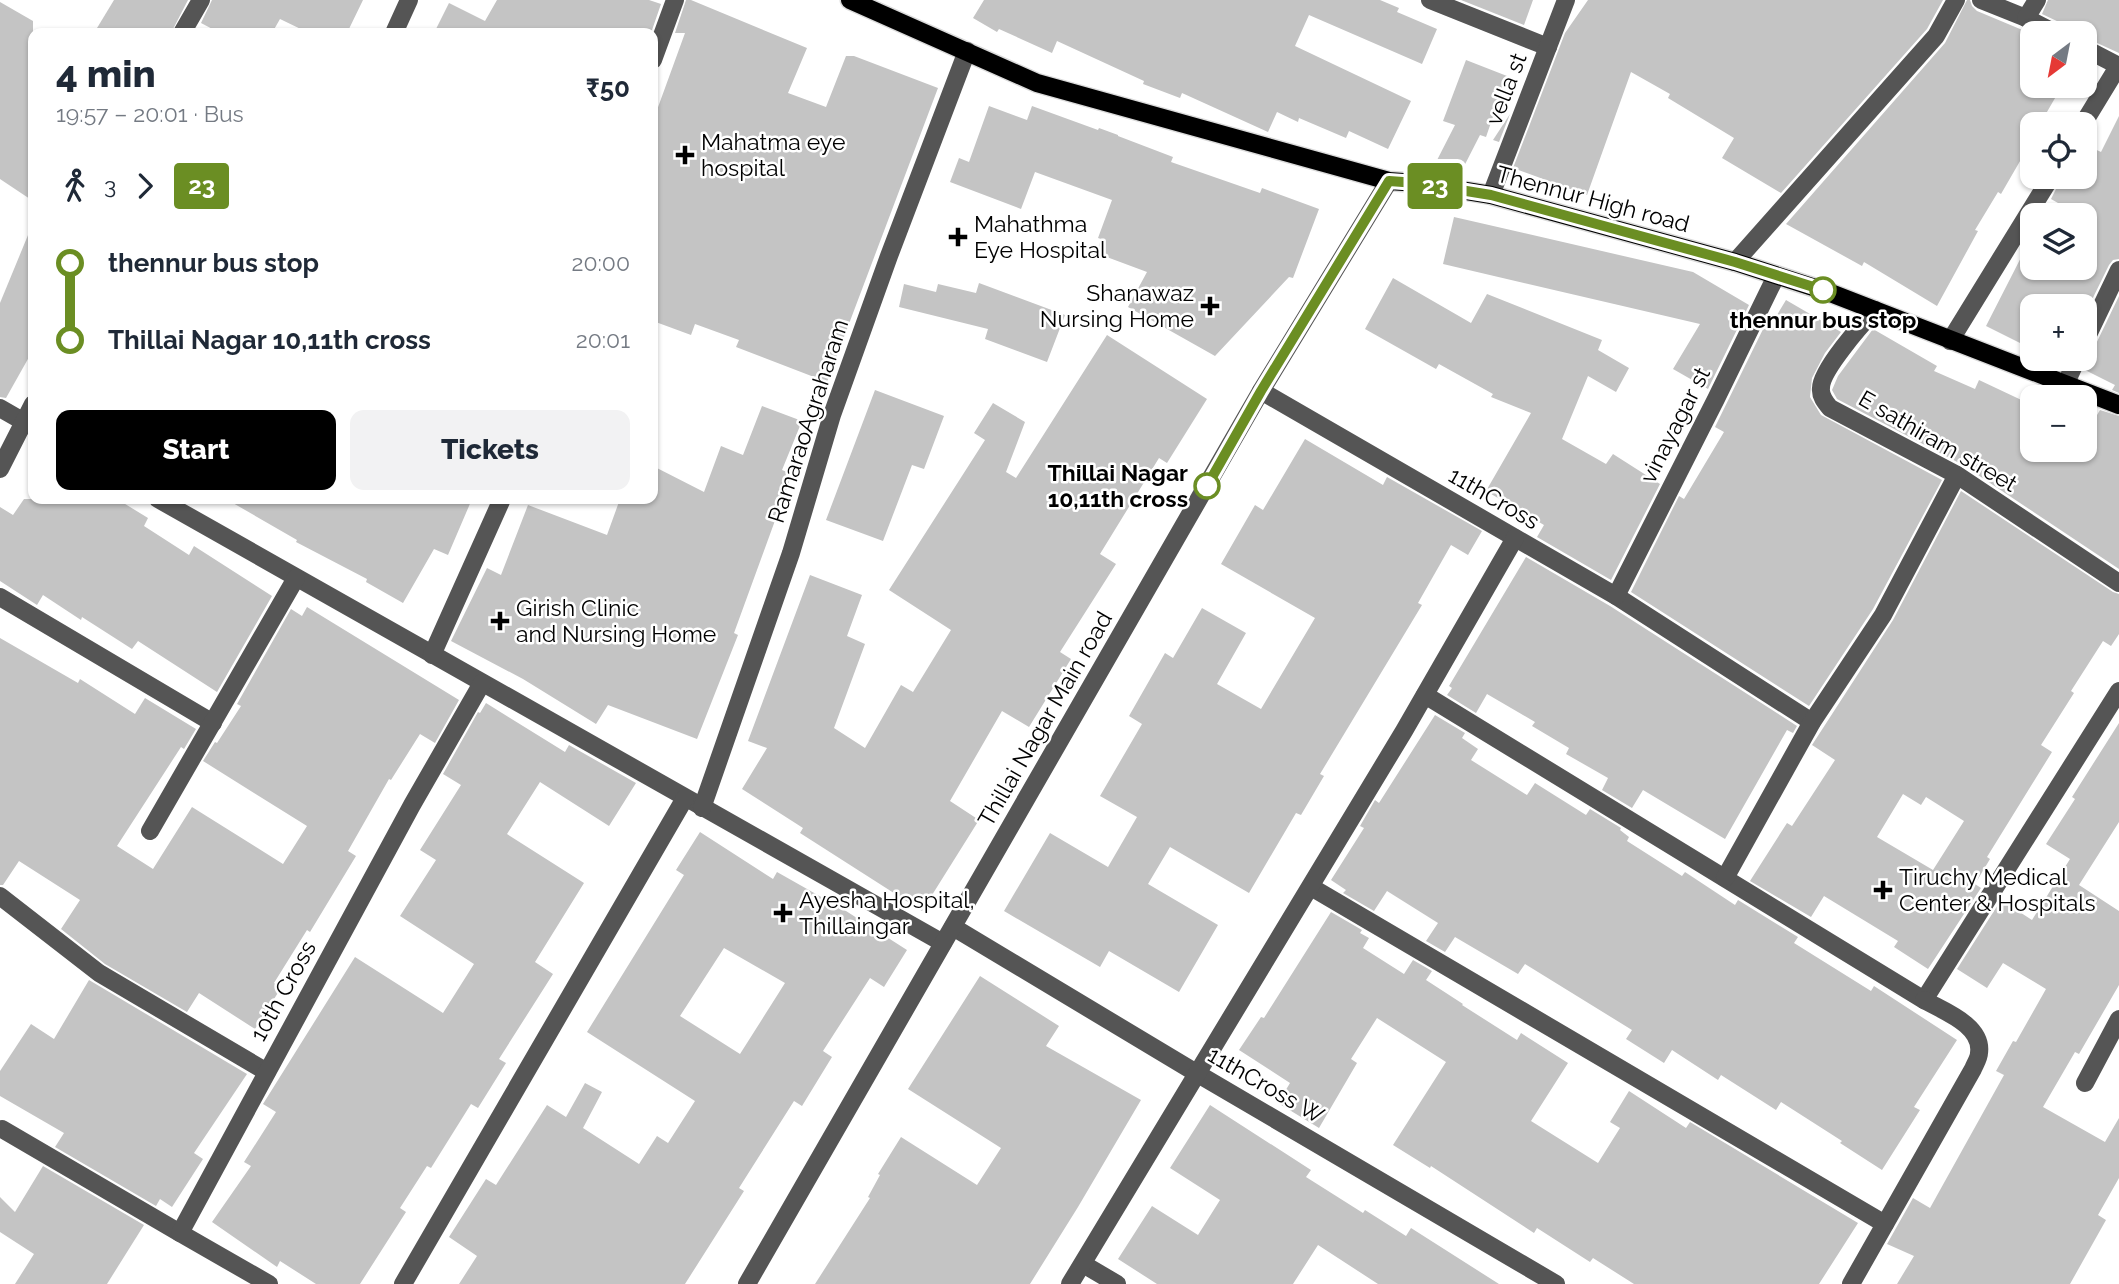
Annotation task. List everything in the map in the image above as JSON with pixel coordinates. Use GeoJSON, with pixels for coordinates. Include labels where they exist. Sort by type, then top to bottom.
{"type":"FeatureCollection","features":[{"type":"Feature","properties":{"kind":"main road","name":"Thennur High road"},"geometry":{"type":"LineString","coordinates":[[849,0],[1037,83],[1389,181],[1491,195],[1735,262],[1828,292],[2119,405]]}},
{"type":"Feature","properties":{"kind":"street"},"geometry":{"type":"LineString","coordinates":[[185,28],[201,0]]}},
{"type":"Feature","properties":{"kind":"street"},"geometry":{"type":"LineString","coordinates":[[396,28],[410,0]]}},
{"type":"Feature","properties":{"kind":"street"},"geometry":{"type":"LineString","coordinates":[[658,46],[675,0]]}},
{"type":"Feature","properties":{"kind":"street"},"geometry":{"type":"LineString","coordinates":[[1430,0],[1548,47]]}},
{"type":"Feature","properties":{"kind":"street","name":"vella st"},"geometry":{"type":"LineString","coordinates":[[1491,195],[1566,0]]}},
{"type":"Feature","properties":{"kind":"street"},"geometry":{"type":"LineString","coordinates":[[1735,262],[1936,36],[1956,0]]}},
{"type":"Feature","properties":{"kind":"street"},"geometry":{"type":"LineString","coordinates":[[1981,0],[2032,21]]}},
{"type":"Feature","properties":{"kind":"street"},"geometry":{"type":"LineString","coordinates":[[2026,18],[2037,0]]}},
{"type":"Feature","properties":{"kind":"street","name":"RamaraoAgraharam"},"geometry":{"type":"LineString","coordinates":[[702,808],[791,553],[832,415],[967,51]]}},
{"type":"Feature","properties":{"kind":"street"},"geometry":{"type":"LineString","coordinates":[[2090,112],[2119,66],[2097,55]]}},
{"type":"Feature","properties":{"kind":"street","name":"Thillai Nagar Main road"},"geometry":{"type":"LineString","coordinates":[[747,1284],[1261,391],[1389,181]]}},
{"type":"Feature","properties":{"kind":"street"},"geometry":{"type":"LineString","coordinates":[[1951,341],[2044,189]]}},
{"type":"Feature","properties":{"kind":"street"},"geometry":{"type":"LineString","coordinates":[[2097,316],[2119,270]]}},
{"type":"Feature","properties":{"kind":"street","name":"vinayagar st"},"geometry":{"type":"LineString","coordinates":[[1616,596],[1776,276]]}},
{"type":"Feature","properties":{"kind":"street","name":"E sathiram street"},"geometry":{"type":"LineString","coordinates":[[1875,310],[1854,333],[1823,378],[1823,400],[1830,408],[1957,475],[2119,583]]}},
{"type":"Feature","properties":{"kind":"street"},"geometry":{"type":"LineString","coordinates":[[2065,384],[2071,371]]}},
{"type":"Feature","properties":{"kind":"street","name":"11thCross"},"geometry":{"type":"LineString","coordinates":[[1261,391],[1616,596],[1812,722]]}},
{"type":"Feature","properties":{"kind":"street"},"geometry":{"type":"LineString","coordinates":[[0,408],[28,424]]}},
{"type":"Feature","properties":{"kind":"street"},"geometry":{"type":"LineString","coordinates":[[0,469],[28,427]]}},
{"type":"Feature","properties":{"kind":"street"},"geometry":{"type":"LineString","coordinates":[[1725,878],[1812,722],[1883,615],[1957,475]]}},
{"type":"Feature","properties":{"kind":"street"},"geometry":{"type":"LineString","coordinates":[[172,504],[296,578],[943,943]]}},
{"type":"Feature","properties":{"kind":"street"},"geometry":{"type":"LineString","coordinates":[[432,655],[500,504]]}},
{"type":"Feature","properties":{"kind":"street"},"geometry":{"type":"LineString","coordinates":[[1070,1284],[1311,887],[1516,538]]}},
{"type":"Feature","properties":{"kind":"street"},"geometry":{"type":"LineString","coordinates":[[150,831],[296,578]]}},
{"type":"Feature","properties":{"kind":"street"},"geometry":{"type":"LineString","coordinates":[[0,597],[213,723]]}},
{"type":"Feature","properties":{"kind":"street","name":"10th Cross"},"geometry":{"type":"LineString","coordinates":[[180,1233],[412,805],[482,683]]}},
{"type":"Feature","properties":{"kind":"street"},"geometry":{"type":"LineString","coordinates":[[1924,1000],[2119,691]]}},
{"type":"Feature","properties":{"kind":"street"},"geometry":{"type":"LineString","coordinates":[[1425,695],[1964,1023],[1974,1032],[1979,1042],[1980,1054],[1973,1069],[1852,1284]]}},
{"type":"Feature","properties":{"kind":"street"},"geometry":{"type":"LineString","coordinates":[[403,1284],[685,798]]}},
{"type":"Feature","properties":{"kind":"street"},"geometry":{"type":"LineString","coordinates":[[1311,887],[1885,1224]]}},
{"type":"Feature","properties":{"kind":"street"},"geometry":{"type":"LineString","coordinates":[[0,897],[99,973],[267,1072]]}},
{"type":"Feature","properties":{"kind":"street","name":"11thCross W"},"geometry":{"type":"LineString","coordinates":[[953,926],[1198,1074],[1556,1284]]}},
{"type":"Feature","properties":{"kind":"street"},"geometry":{"type":"LineString","coordinates":[[2085,1083],[2119,1019]]}},
{"type":"Feature","properties":{"kind":"street"},"geometry":{"type":"LineString","coordinates":[[2,1129],[269,1284]]}},
{"type":"Feature","properties":{"kind":"street"},"geometry":{"type":"LineString","coordinates":[[1083,1264],[1117,1284]]}},
{"type":"Feature","properties":{"kind":"building"},"geometry":{"type":"Polygon","coordinates":[[[114,0],[188,0],[174,28],[97,28],[114,0]]]}},
{"type":"Feature","properties":{"kind":"building"},"geometry":{"type":"Polygon","coordinates":[[[212,0],[363,0],[349,28],[299,28],[280,19],[275,28],[210,28],[201,23],[212,0]]]}},
{"type":"Feature","properties":{"kind":"building"},"geometry":{"type":"Polygon","coordinates":[[[497,0],[649,0],[661,4],[653,28],[436,28],[449,3],[485,21],[497,0]]]}},
{"type":"Feature","properties":{"kind":"building"},"geometry":{"type":"Polygon","coordinates":[[[686,0],[691,0],[807,48],[788,93],[826,107],[846,56],[854,56],[938,88],[827,382],[736,347],[739,340],[695,324],[691,335],[658,323],[658,107],[685,33],[675,33],[686,0]]]}},
{"type":"Feature","properties":{"kind":"building"},"geometry":{"type":"Polygon","coordinates":[[[984,0],[1380,0],[1399,8],[1397,12],[1437,29],[1422,64],[1309,15],[1295,46],[1411,101],[1388,149],[1349,131],[1346,138],[1299,118],[1298,122],[1277,112],[1268,132],[1182,93],[1180,98],[1143,84],[1144,81],[1057,41],[1052,53],[999,29],[997,32],[973,18],[984,0]]]}},
{"type":"Feature","properties":{"kind":"building"},"geometry":{"type":"Polygon","coordinates":[[[1461,0],[1533,0],[1524,25],[1461,0]]]}},
{"type":"Feature","properties":{"kind":"building"},"geometry":{"type":"Polygon","coordinates":[[[1588,0],[1943,0],[1927,29],[1781,193],[1722,158],[1734,138],[1668,98],[1670,94],[1631,72],[1587,195],[1513,168],[1565,33],[1588,0]]]}},
{"type":"Feature","properties":{"kind":"building"},"geometry":{"type":"Polygon","coordinates":[[[1967,0],[1970,0],[1977,11],[2020,29],[2020,98],[2055,98],[2047,112],[2020,112],[2020,161],[1975,230],[1978,231],[1937,306],[1864,262],[1862,266],[1786,224],[1945,43],[1967,0]]]}},
{"type":"Feature","properties":{"kind":"building"},"geometry":{"type":"Polygon","coordinates":[[[2048,0],[2119,0],[2119,53],[2097,43],[2097,21],[2057,21],[2042,14],[2048,0]]]}},
{"type":"Feature","properties":{"kind":"building"},"geometry":{"type":"Polygon","coordinates":[[[0,2],[33,21],[33,28],[28,28],[28,198],[0,179],[0,2]]]}},
{"type":"Feature","properties":{"kind":"building"},"geometry":{"type":"Polygon","coordinates":[[[1466,60],[1507,76],[1486,137],[1480,135],[1458,178],[1434,166],[1455,125],[1443,121],[1466,60]]]}},
{"type":"Feature","properties":{"kind":"building"},"geometry":{"type":"Polygon","coordinates":[[[989,106],[1027,120],[1032,106],[1098,130],[1099,128],[1173,157],[1171,162],[1260,193],[1262,188],[1319,209],[1293,278],[1289,277],[1215,356],[1128,307],[1147,272],[1096,253],[1101,239],[1098,238],[1112,200],[1035,172],[1021,209],[950,182],[959,158],[969,162],[989,106]]]}},
{"type":"Feature","properties":{"kind":"building"},"geometry":{"type":"Polygon","coordinates":[[[1510,114],[1499,142],[1493,140],[1510,114]]]}},
{"type":"Feature","properties":{"kind":"building"},"geometry":{"type":"Polygon","coordinates":[[[2119,116],[2119,259],[2113,260],[2109,265],[2095,294],[2020,294],[2020,343],[1986,326],[2020,259],[2020,280],[2097,280],[2097,203],[2058,203],[2051,199],[2056,189],[2097,189],[2097,150],[2101,152],[2119,116]]]}},
{"type":"Feature","properties":{"kind":"building"},"geometry":{"type":"Polygon","coordinates":[[[1454,217],[1693,272],[1749,305],[1708,389],[1673,369],[1700,324],[1443,264],[1454,217]]]}},
{"type":"Feature","properties":{"kind":"building"},"geometry":{"type":"Polygon","coordinates":[[[28,235],[28,359],[6,398],[0,397],[0,303],[28,235]]]}},
{"type":"Feature","properties":{"kind":"building"},"geometry":{"type":"Polygon","coordinates":[[[1393,278],[1471,323],[1487,294],[1602,340],[1598,350],[1629,368],[1616,392],[1588,376],[1562,439],[1606,464],[1613,454],[1660,484],[1611,580],[1537,537],[1544,525],[1486,491],[1531,413],[1491,397],[1493,394],[1439,364],[1436,369],[1365,329],[1393,278]]]}},
{"type":"Feature","properties":{"kind":"building"},"geometry":{"type":"Polygon","coordinates":[[[979,283],[1065,315],[1047,362],[985,339],[988,329],[899,307],[904,284],[936,292],[938,284],[976,293],[979,283]]]}},
{"type":"Feature","properties":{"kind":"building"},"geometry":{"type":"Polygon","coordinates":[[[2119,296],[2119,393],[2112,390],[2115,385],[2087,371],[2097,371],[2097,342],[2119,296]]]}},
{"type":"Feature","properties":{"kind":"building"},"geometry":{"type":"Polygon","coordinates":[[[1786,300],[1841,332],[1825,353],[1812,378],[1810,397],[1821,415],[1942,480],[1873,609],[1809,706],[1631,592],[1679,496],[1684,499],[1724,432],[1715,427],[1769,317],[1774,320],[1786,300]]]}},
{"type":"Feature","properties":{"kind":"building"},"geometry":{"type":"Polygon","coordinates":[[[1873,329],[1937,366],[1934,371],[1975,389],[1979,380],[2020,399],[2020,462],[2097,462],[2097,415],[2100,410],[2119,416],[2119,569],[1963,465],[1837,399],[1832,390],[1838,376],[1873,329]]]}},
{"type":"Feature","properties":{"kind":"building"},"geometry":{"type":"Polygon","coordinates":[[[1107,335],[1207,399],[1167,463],[1159,458],[1100,554],[1116,564],[1060,652],[1071,659],[1029,727],[1002,711],[950,801],[979,820],[922,911],[800,833],[803,828],[742,789],[767,748],[748,741],[810,575],[862,595],[847,636],[865,644],[834,728],[865,748],[901,685],[913,692],[951,630],[889,590],[985,440],[974,433],[993,403],[1025,422],[1006,472],[1016,478],[1107,335]]]}},
{"type":"Feature","properties":{"kind":"building"},"geometry":{"type":"Polygon","coordinates":[[[875,390],[944,416],[924,469],[912,465],[883,541],[826,520],[875,390]]]}},
{"type":"Feature","properties":{"kind":"building"},"geometry":{"type":"Polygon","coordinates":[[[762,406],[802,421],[782,470],[792,474],[734,633],[738,635],[697,739],[608,705],[596,724],[523,679],[451,641],[487,568],[501,575],[528,505],[607,535],[618,504],[658,504],[658,469],[704,492],[721,446],[743,455],[762,406]]]}},
{"type":"Feature","properties":{"kind":"building"},"geometry":{"type":"Polygon","coordinates":[[[1305,439],[1383,485],[1387,477],[1482,531],[1468,555],[1451,545],[1418,603],[1422,605],[1320,774],[1324,776],[1301,815],[1296,813],[1249,893],[1170,847],[1148,884],[1218,925],[1179,992],[1109,951],[1100,967],[1004,911],[1050,833],[1108,867],[1137,817],[1100,796],[1142,724],[1129,716],[1165,653],[1173,658],[1202,608],[1246,633],[1217,684],[1261,709],[1315,618],[1221,564],[1255,505],[1263,510],[1305,439]]]}},
{"type":"Feature","properties":{"kind":"building"},"geometry":{"type":"Polygon","coordinates":[[[1961,491],[2119,594],[2119,634],[2111,646],[2103,641],[2071,691],[2074,693],[2041,745],[2052,752],[1987,857],[1990,859],[1975,884],[1981,888],[1928,969],[1894,947],[1898,941],[1824,896],[1811,917],[1750,881],[1787,823],[1792,826],[1835,760],[1812,745],[1893,620],[1961,491]],[[1903,794],[1877,837],[1933,870],[1964,821],[1926,797],[1921,805],[1903,794]]]}},
{"type":"Feature","properties":{"kind":"building"},"geometry":{"type":"Polygon","coordinates":[[[24,499],[28,499],[28,504],[125,504],[148,518],[144,526],[189,555],[194,546],[272,596],[217,692],[138,641],[132,649],[43,595],[37,605],[0,581],[0,507],[13,515],[24,499]]]}},
{"type":"Feature","properties":{"kind":"building"},"geometry":{"type":"Polygon","coordinates":[[[235,504],[470,504],[448,555],[434,549],[403,603],[366,582],[367,579],[296,542],[297,540],[235,504]]]}},
{"type":"Feature","properties":{"kind":"building"},"geometry":{"type":"Polygon","coordinates":[[[1526,557],[1610,606],[1797,726],[1793,733],[1787,730],[1725,839],[1643,790],[1632,808],[1602,790],[1608,778],[1566,754],[1569,748],[1532,726],[1535,722],[1487,694],[1476,713],[1447,695],[1452,688],[1449,686],[1526,557]]]}},
{"type":"Feature","properties":{"kind":"building"},"geometry":{"type":"Polygon","coordinates":[[[307,607],[459,700],[435,743],[420,734],[391,780],[389,779],[348,851],[356,856],[310,932],[307,930],[274,983],[281,988],[255,1029],[199,993],[187,1012],[105,964],[61,929],[80,900],[19,861],[3,885],[0,885],[0,638],[78,683],[80,679],[135,714],[145,698],[196,729],[184,749],[181,747],[117,846],[153,869],[192,807],[283,864],[307,826],[203,761],[241,706],[237,704],[291,609],[302,616],[307,607]]]}},
{"type":"Feature","properties":{"kind":"building"},"geometry":{"type":"Polygon","coordinates":[[[486,703],[565,752],[569,745],[636,783],[609,826],[540,782],[507,834],[584,883],[535,962],[553,974],[499,1059],[506,1063],[478,1108],[471,1104],[431,1168],[427,1166],[400,1208],[406,1212],[360,1284],[316,1284],[280,1261],[277,1267],[212,1222],[251,1166],[244,1162],[276,1112],[263,1104],[355,957],[443,1013],[474,964],[400,916],[436,860],[420,850],[461,785],[443,774],[478,712],[480,713],[486,703]]]}},
{"type":"Feature","properties":{"kind":"building"},"geometry":{"type":"Polygon","coordinates":[[[1435,715],[1465,733],[1462,738],[1478,749],[1471,760],[1527,795],[1535,783],[1586,815],[1590,809],[1621,828],[1629,837],[1627,841],[1682,876],[1685,872],[1735,905],[1738,900],[1798,937],[1794,943],[1871,991],[1874,986],[1957,1040],[1914,1107],[1920,1110],[1882,1170],[1781,1102],[1776,1110],[1721,1075],[1718,1080],[1672,1050],[1664,1063],[1626,1039],[1632,1030],[1525,964],[1518,974],[1455,937],[1445,952],[1426,941],[1438,923],[1387,891],[1374,911],[1343,893],[1346,890],[1331,880],[1364,828],[1360,826],[1375,800],[1379,803],[1435,715]]]}},
{"type":"Feature","properties":{"kind":"building"},"geometry":{"type":"Polygon","coordinates":[[[2119,723],[2119,822],[2079,885],[2119,911],[2119,985],[2079,1054],[2075,1052],[2043,1107],[2105,1142],[2119,1118],[2119,1178],[2098,1215],[2106,1220],[2070,1284],[1897,1284],[1914,1256],[1887,1244],[1913,1198],[1930,1208],[2004,1075],[1996,1071],[2046,989],[2003,963],[1987,988],[1957,969],[2001,900],[2032,920],[2070,859],[2046,844],[2119,723]]]}},
{"type":"Feature","properties":{"kind":"building"},"geometry":{"type":"Polygon","coordinates":[[[700,832],[773,879],[777,872],[907,950],[884,987],[870,978],[823,1051],[832,1057],[802,1106],[794,1101],[739,1188],[744,1191],[685,1284],[459,1284],[477,1256],[449,1237],[486,1179],[496,1185],[547,1105],[566,1117],[585,1083],[602,1092],[583,1128],[639,1164],[657,1136],[668,1143],[695,1101],[587,1032],[684,875],[676,870],[700,832]],[[724,948],[680,1016],[740,1054],[785,983],[724,948]]]}},
{"type":"Feature","properties":{"kind":"building"},"geometry":{"type":"Polygon","coordinates":[[[1331,912],[1362,930],[1360,933],[1369,938],[1363,948],[1404,974],[1413,960],[1432,971],[1426,980],[1462,1005],[1517,1040],[1521,1033],[1568,1063],[1531,1121],[1598,1163],[1620,1128],[1610,1122],[1629,1091],[1686,1128],[1690,1122],[1858,1223],[1819,1284],[1634,1284],[1593,1258],[1590,1262],[1537,1228],[1534,1233],[1431,1166],[1430,1168],[1393,1145],[1446,1062],[1377,1018],[1351,1059],[1357,1063],[1319,1128],[1278,1103],[1290,1083],[1239,1050],[1261,1017],[1264,1018],[1331,912]]]}},
{"type":"Feature","properties":{"kind":"building"},"geometry":{"type":"Polygon","coordinates":[[[980,976],[1059,1026],[1046,1046],[1141,1100],[1030,1284],[815,1284],[870,1198],[868,1197],[880,1175],[878,1174],[901,1137],[977,1185],[1001,1148],[908,1089],[980,976]]]}},
{"type":"Feature","properties":{"kind":"building"},"geometry":{"type":"Polygon","coordinates":[[[89,980],[247,1074],[194,1153],[203,1159],[172,1207],[160,1199],[156,1206],[55,1147],[64,1133],[0,1096],[0,1071],[31,1024],[54,1039],[89,980]]]}},
{"type":"Feature","properties":{"kind":"building"},"geometry":{"type":"Polygon","coordinates":[[[1210,1105],[1311,1170],[1306,1177],[1363,1213],[1365,1210],[1406,1236],[1411,1228],[1499,1284],[1378,1284],[1318,1245],[1293,1284],[1157,1284],[1118,1259],[1152,1206],[1198,1235],[1220,1200],[1170,1168],[1210,1105]]]}},
{"type":"Feature","properties":{"kind":"building"},"geometry":{"type":"Polygon","coordinates":[[[43,1166],[144,1225],[107,1284],[15,1284],[34,1254],[0,1232],[0,1197],[15,1212],[43,1166]]]}},
{"type":"Feature","properties":{"kind":"bus line","name":"23"},"geometry":{"type":"LineString","coordinates":[[1207,486],[1261,391],[1389,181],[1491,195],[1735,262],[1823,290]]}},
{"type":"Feature","properties":{"kind":"place","name":"Mahatma eye hospital"},"geometry":{"type":"Point","coordinates":[685,155]}},
{"type":"Feature","properties":{"kind":"place","name":"Mahathma Eye Hospital"},"geometry":{"type":"Point","coordinates":[958,237]}},
{"type":"Feature","properties":{"kind":"place","name":"thennur bus stop"},"geometry":{"type":"Point","coordinates":[1823,290]}},
{"type":"Feature","properties":{"kind":"place","name":"Shanawaz Nursing Home"},"geometry":{"type":"Point","coordinates":[1210,306]}},
{"type":"Feature","properties":{"kind":"place","name":"Thillai Nagar 10,11th cross"},"geometry":{"type":"Point","coordinates":[1207,486]}},
{"type":"Feature","properties":{"kind":"place","name":"Girish Clinic and Nursing Home"},"geometry":{"type":"Point","coordinates":[500,621]}},
{"type":"Feature","properties":{"kind":"place","name":"Tiruchy Medical Center & Hospitals"},"geometry":{"type":"Point","coordinates":[1883,890]}},
{"type":"Feature","properties":{"kind":"place","name":"Ayesha Hospital, Thillaingar"},"geometry":{"type":"Point","coordinates":[783,913]}}]}
